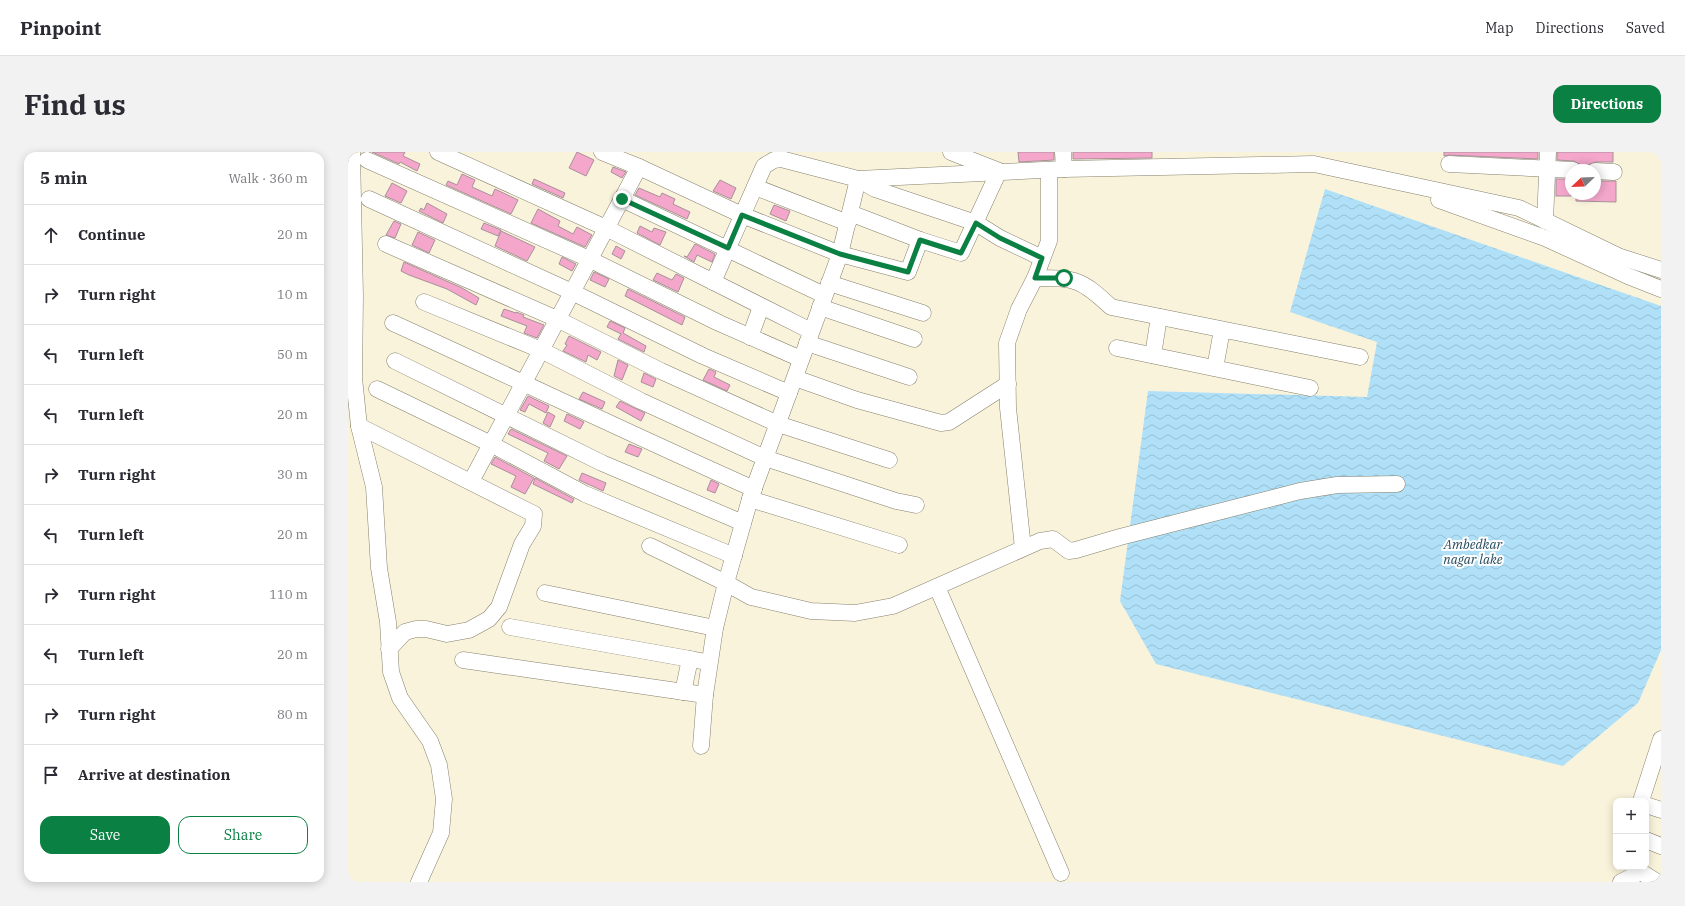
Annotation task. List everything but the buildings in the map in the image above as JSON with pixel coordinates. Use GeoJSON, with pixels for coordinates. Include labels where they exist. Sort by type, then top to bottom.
{"type":"FeatureCollection","features":[{"type":"Feature","properties":{"kind":"street"},"geometry":{"type":"LineString","coordinates":[[352,152],[355,296],[354,378],[359,426],[374,486],[379,568],[388,622],[391,672],[400,698],[430,741],[439,765],[444,799],[441,832],[419,882]]}},
{"type":"Feature","properties":{"kind":"street"},"geometry":{"type":"LineString","coordinates":[[438,152],[606,228],[761,307],[809,337],[909,378]]}},
{"type":"Feature","properties":{"kind":"street"},"geometry":{"type":"LineString","coordinates":[[602,152],[742,215],[840,254],[908,272],[920,240]]}},
{"type":"Feature","properties":{"kind":"street"},"geometry":{"type":"LineString","coordinates":[[951,152],[999,171]]}},
{"type":"Feature","properties":{"kind":"street"},"geometry":{"type":"LineString","coordinates":[[1023,548],[1008,408],[1007,343],[1019,309],[1035,278],[1049,241],[1056,169],[1063,152]]}},
{"type":"Feature","properties":{"kind":"street"},"geometry":{"type":"LineString","coordinates":[[1545,220],[1548,152]]}},
{"type":"Feature","properties":{"kind":"street"},"geometry":{"type":"LineString","coordinates":[[367,160],[590,259],[719,323],[801,359]]}},
{"type":"Feature","properties":{"kind":"street"},"geometry":{"type":"LineString","coordinates":[[713,282],[764,166],[774,160],[788,161],[858,179],[876,189],[976,223],[1000,238],[1042,258]]}},
{"type":"Feature","properties":{"kind":"street"},"geometry":{"type":"LineString","coordinates":[[858,179],[1056,169],[1314,164],[1519,208],[1618,256],[1661,270]]}},
{"type":"Feature","properties":{"kind":"street"},"geometry":{"type":"LineString","coordinates":[[1449,164],[1565,170]]}},
{"type":"Feature","properties":{"kind":"street"},"geometry":{"type":"LineString","coordinates":[[1271,165],[1321,172],[1445,201],[1545,238],[1628,276],[1661,289]]}},
{"type":"Feature","properties":{"kind":"street"},"geometry":{"type":"LineString","coordinates":[[476,474],[490,444],[638,167]]}},
{"type":"Feature","properties":{"kind":"street"},"geometry":{"type":"LineString","coordinates":[[755,187],[961,253],[999,171]]}},
{"type":"Feature","properties":{"kind":"street"},"geometry":{"type":"LineString","coordinates":[[1601,171],[1614,172]]}},
{"type":"Feature","properties":{"kind":"street"},"geometry":{"type":"LineString","coordinates":[[701,746],[705,695],[715,628],[726,583],[752,494],[840,254],[858,179]]}},
{"type":"Feature","properties":{"kind":"street"},"geometry":{"type":"LineString","coordinates":[[369,199],[572,292],[676,343],[792,385],[857,400],[941,423],[949,422],[1008,384]]}},
{"type":"Feature","properties":{"kind":"street"},"geometry":{"type":"LineString","coordinates":[[622,199],[728,248],[914,339]]}},
{"type":"Feature","properties":{"kind":"street"},"geometry":{"type":"LineString","coordinates":[[386,244],[557,319],[661,371],[778,424],[889,460]]}},
{"type":"Feature","properties":{"kind":"street"},"geometry":{"type":"LineString","coordinates":[[1035,278],[1064,278],[1077,281],[1092,290],[1111,307],[1360,357]]}},
{"type":"Feature","properties":{"kind":"street"},"geometry":{"type":"LineString","coordinates":[[825,295],[923,313]]}},
{"type":"Feature","properties":{"kind":"street"},"geometry":{"type":"LineString","coordinates":[[424,302],[541,350],[648,404],[765,458],[896,501],[916,505]]}},
{"type":"Feature","properties":{"kind":"street"},"geometry":{"type":"LineString","coordinates":[[750,336],[761,307]]}},
{"type":"Feature","properties":{"kind":"street"},"geometry":{"type":"LineString","coordinates":[[1153,355],[1159,317]]}},
{"type":"Feature","properties":{"kind":"street"},"geometry":{"type":"LineString","coordinates":[[393,323],[524,382],[752,494],[899,546]]}},
{"type":"Feature","properties":{"kind":"street"},"geometry":{"type":"LineString","coordinates":[[1215,368],[1222,330]]}},
{"type":"Feature","properties":{"kind":"street"},"geometry":{"type":"LineString","coordinates":[[1117,348],[1310,388]]}},
{"type":"Feature","properties":{"kind":"street"},"geometry":{"type":"LineString","coordinates":[[395,361],[602,463],[743,523]]}},
{"type":"Feature","properties":{"kind":"street"},"geometry":{"type":"LineString","coordinates":[[377,389],[490,444],[585,494],[734,556]]}},
{"type":"Feature","properties":{"kind":"street"},"geometry":{"type":"LineString","coordinates":[[359,426],[534,514],[533,526],[522,544],[499,607],[490,619],[470,630],[447,634],[426,629],[416,629],[405,632],[389,649]]}},
{"type":"Feature","properties":{"kind":"street"},"geometry":{"type":"LineString","coordinates":[[650,546],[726,583],[751,597],[811,611],[855,613],[893,606],[937,588],[1040,541],[1053,539],[1069,550],[1076,550],[1120,536],[1300,491],[1337,485],[1397,484]]}},
{"type":"Feature","properties":{"kind":"street"},"geometry":{"type":"LineString","coordinates":[[937,588],[1062,873]]}},
{"type":"Feature","properties":{"kind":"street"},"geometry":{"type":"LineString","coordinates":[[545,593],[715,628]]}},
{"type":"Feature","properties":{"kind":"street"},"geometry":{"type":"LineString","coordinates":[[510,627],[710,662]]}},
{"type":"Feature","properties":{"kind":"street"},"geometry":{"type":"LineString","coordinates":[[683,692],[690,659]]}},
{"type":"Feature","properties":{"kind":"street"},"geometry":{"type":"LineString","coordinates":[[463,660],[705,695]]}},
{"type":"Feature","properties":{"kind":"street"},"geometry":{"type":"LineString","coordinates":[[1642,798],[1657,763],[1661,739]]}},
{"type":"Feature","properties":{"kind":"street"},"geometry":{"type":"LineString","coordinates":[[1649,806],[1661,810]]}},
{"type":"Feature","properties":{"kind":"street"},"geometry":{"type":"LineString","coordinates":[[1649,841],[1661,846]]}},
{"type":"Feature","properties":{"kind":"street"},"geometry":{"type":"LineString","coordinates":[[1621,882],[1638,870]]}},
{"type":"Feature","properties":{"kind":"street"},"geometry":{"type":"LineString","coordinates":[[1640,870],[1656,882]]}},
{"type":"Feature","properties":{"kind":"water","name":"Ambedkar nagar lake"},"geometry":{"type":"Polygon","coordinates":[[[1325,189],[1661,306],[1661,650],[1638,703],[1563,766],[1156,664],[1120,601],[1148,391],[1367,397],[1377,342],[1290,312],[1325,189]]]}},
{"type":"Feature","properties":{"kind":"route"},"geometry":{"type":"LineString","coordinates":[[622,199],[728,248],[742,215],[840,254],[908,272],[920,240],[961,253],[976,223],[1000,238],[1042,258],[1035,278],[1064,278]]}}]}
